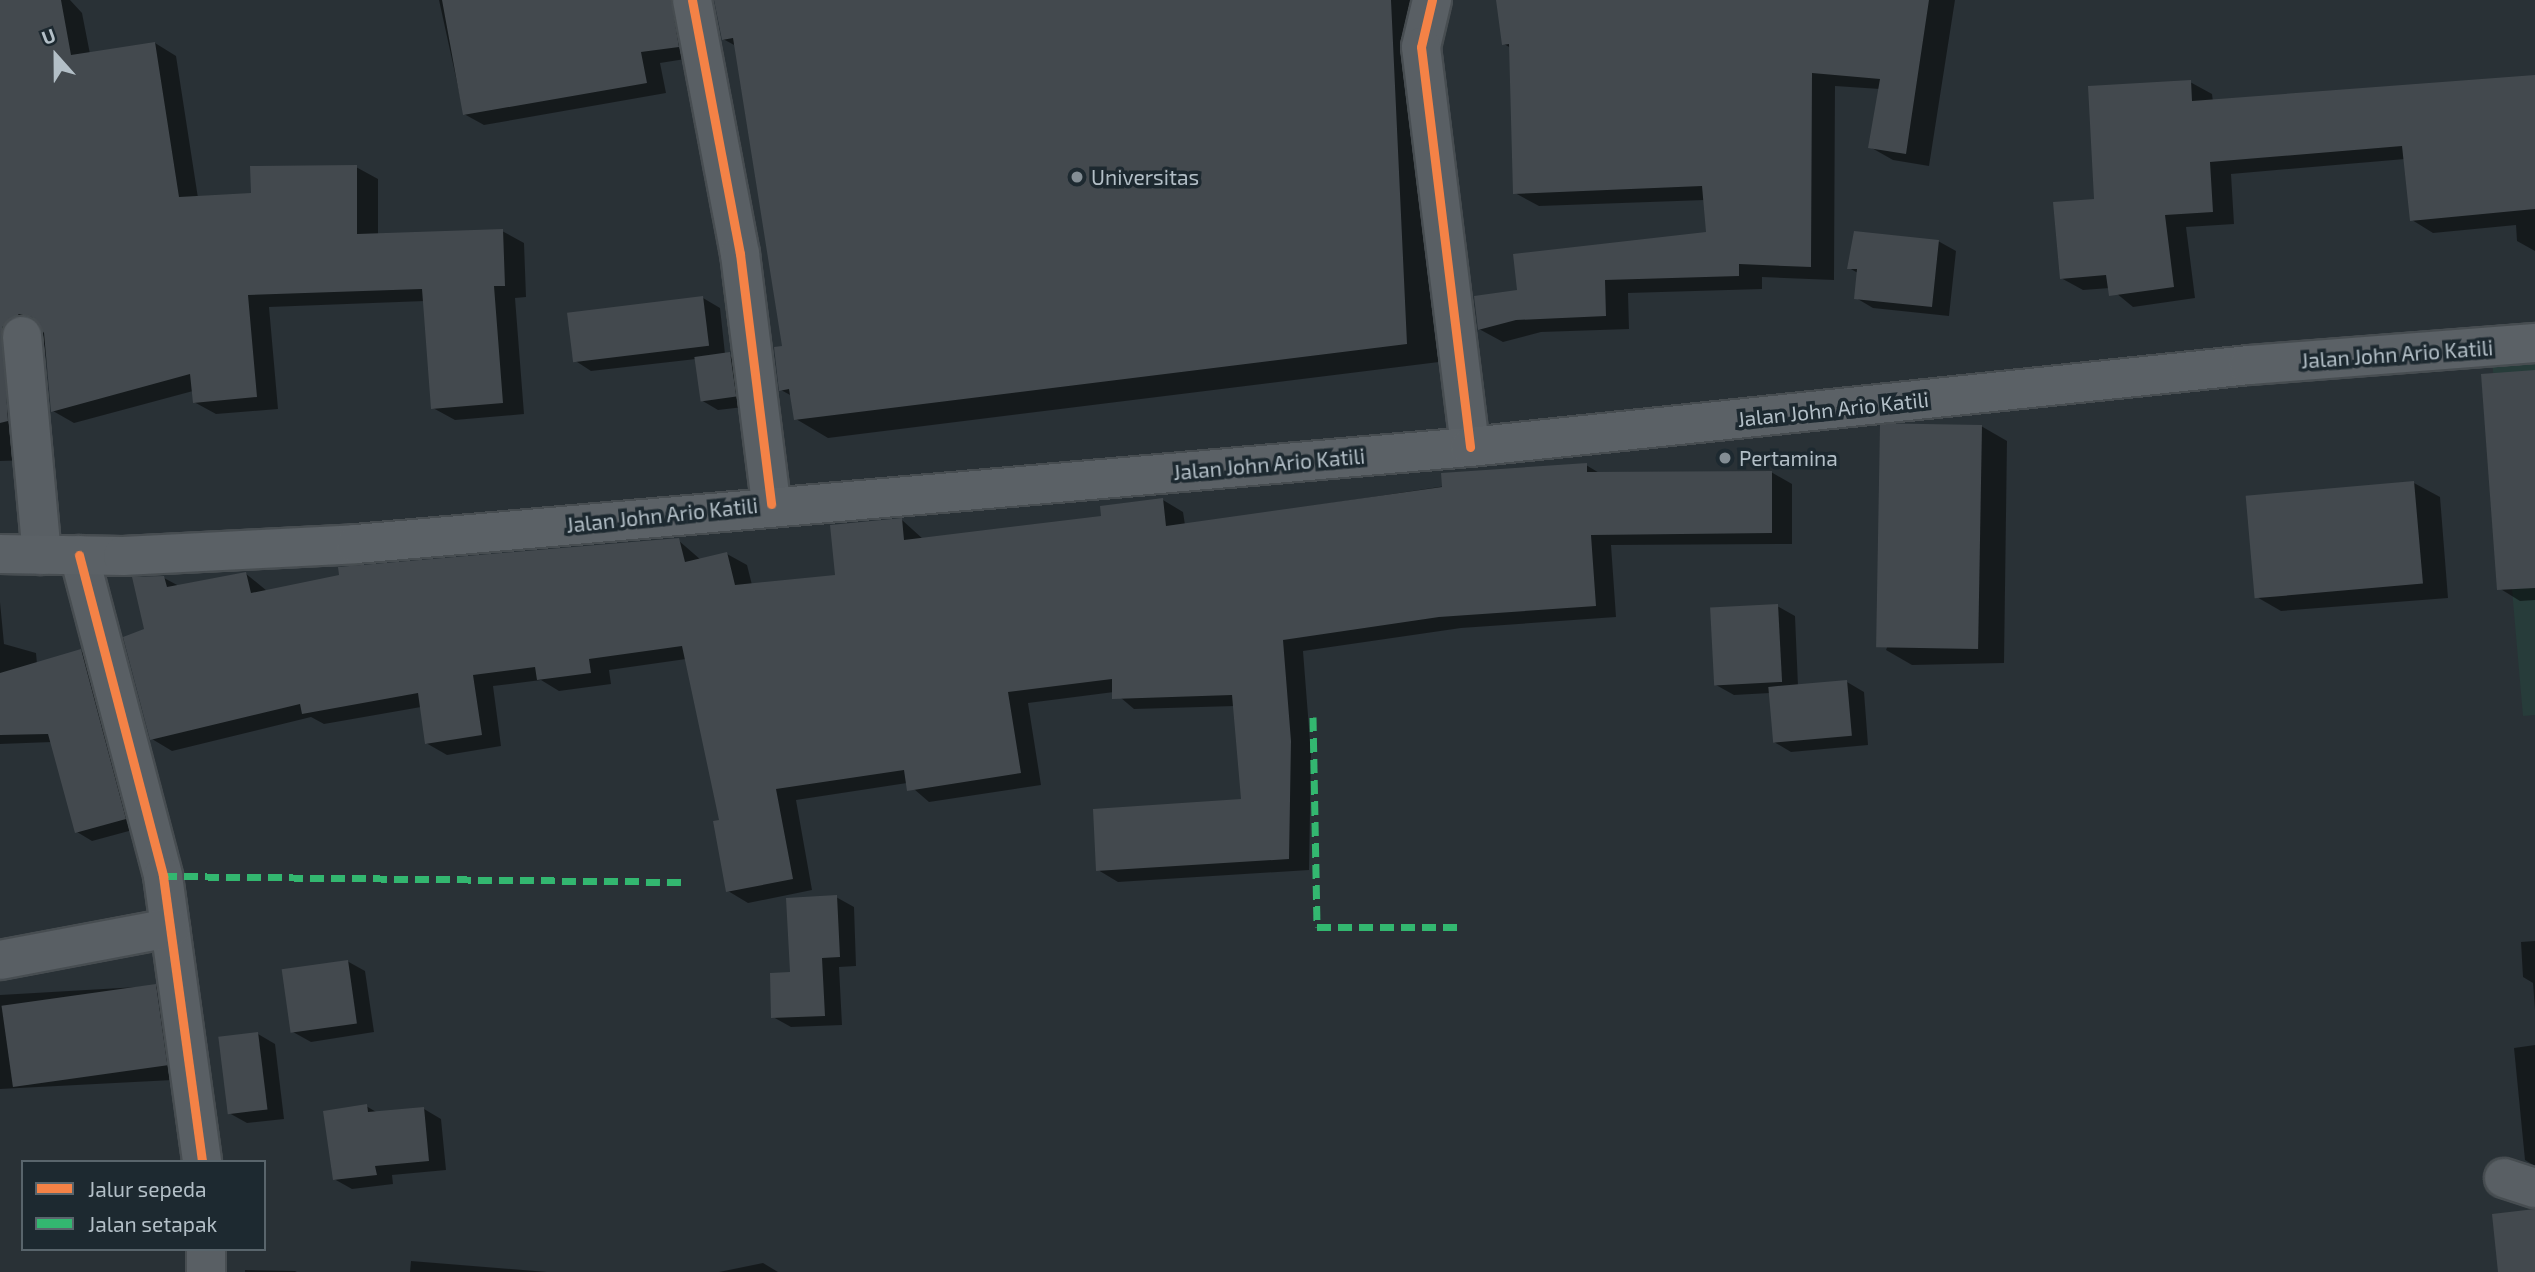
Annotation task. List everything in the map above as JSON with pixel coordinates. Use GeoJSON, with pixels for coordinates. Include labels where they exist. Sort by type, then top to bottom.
{"type":"FeatureCollection","features":[{"type":"Feature","properties":{"kind":"main road","name":"Jalan John Ario Katili"},"geometry":{"type":"LineString","coordinates":[[0,554],[79,555],[356,544],[771,504],[1470,447],[2249,365],[2535,342]]}},
{"type":"Feature","properties":{"kind":"street"},"geometry":{"type":"LineString","coordinates":[[692,0],[740,254],[771,504]]}},
{"type":"Feature","properties":{"kind":"street"},"geometry":{"type":"LineString","coordinates":[[1432,0],[1421,47],[1470,447]]}},
{"type":"Feature","properties":{"kind":"street"},"geometry":{"type":"LineString","coordinates":[[22,336],[42,555]]}},
{"type":"Feature","properties":{"kind":"street"},"geometry":{"type":"LineString","coordinates":[[79,555],[163,876],[202,1160]]}},
{"type":"Feature","properties":{"kind":"street"},"geometry":{"type":"LineString","coordinates":[[0,960],[170,928]]}},
{"type":"Feature","properties":{"kind":"street"},"geometry":{"type":"LineString","coordinates":[[205,1251],[206,1272]]}},
{"type":"Feature","properties":{"kind":"green space"},"geometry":{"type":"Polygon","coordinates":[[[2535,344],[2535,715],[2523,716],[2491,348],[2535,344]]]}},
{"type":"Feature","properties":{"kind":"building"},"geometry":{"type":"Polygon","coordinates":[[[0,0],[61,0],[71,55],[155,42],[179,197],[251,193],[250,166],[357,165],[357,234],[503,229],[505,286],[494,286],[503,403],[431,409],[422,289],[248,295],[257,397],[193,403],[190,374],[51,412],[44,333],[32,317],[19,314],[2,327],[8,421],[0,423],[0,0]]]}},
{"type":"Feature","properties":{"kind":"building"},"geometry":{"type":"Polygon","coordinates":[[[442,0],[671,0],[679,47],[641,52],[647,83],[463,115],[442,0]]]}},
{"type":"Feature","properties":{"kind":"building","name":"Universitas"},"geometry":{"type":"Polygon","coordinates":[[[714,0],[1391,0],[1407,344],[794,420],[789,389],[779,391],[774,347],[782,346],[733,38],[722,40],[714,0]]]}},
{"type":"Feature","properties":{"kind":"building"},"geometry":{"type":"Polygon","coordinates":[[[1496,0],[1929,0],[1906,154],[1868,148],[1880,79],[1812,73],[1811,267],[1739,264],[1739,276],[1605,280],[1606,316],[1516,320],[1478,330],[1474,296],[1517,290],[1513,254],[1706,232],[1702,186],[1513,194],[1509,44],[1502,45],[1496,0]]]}},
{"type":"Feature","properties":{"kind":"building"},"geometry":{"type":"Polygon","coordinates":[[[2535,75],[2535,209],[2410,221],[2402,146],[2210,162],[2213,212],[2165,215],[2174,287],[2109,296],[2106,275],[2060,279],[2053,202],[2094,199],[2088,86],[2191,80],[2192,101],[2535,75]]]}},
{"type":"Feature","properties":{"kind":"building"},"geometry":{"type":"Polygon","coordinates":[[[1854,231],[1939,240],[1932,307],[1854,299],[1857,269],[1847,269],[1854,231]]]}},
{"type":"Feature","properties":{"kind":"building"},"geometry":{"type":"Polygon","coordinates":[[[703,296],[709,346],[573,362],[567,313],[703,296]]]}},
{"type":"Feature","properties":{"kind":"building"},"geometry":{"type":"Polygon","coordinates":[[[730,352],[736,397],[701,402],[694,357],[730,352]]]}},
{"type":"Feature","properties":{"kind":"building"},"geometry":{"type":"Polygon","coordinates":[[[2535,370],[2535,588],[2497,590],[2481,374],[2535,370]]]}},
{"type":"Feature","properties":{"kind":"building"},"geometry":{"type":"Polygon","coordinates":[[[1880,423],[1982,425],[1978,649],[1876,647],[1880,423]]]}},
{"type":"Feature","properties":{"kind":"building"},"geometry":{"type":"Polygon","coordinates":[[[1587,463],[1587,472],[1772,471],[1772,533],[1591,535],[1596,606],[1439,617],[1283,640],[1291,741],[1289,859],[1096,871],[1093,809],[1241,799],[1232,695],[1112,699],[1112,679],[1008,692],[1021,773],[907,791],[904,770],[776,789],[793,879],[726,892],[713,821],[719,820],[682,646],[589,659],[591,673],[537,680],[535,667],[473,675],[482,735],[425,744],[418,693],[302,714],[300,704],[150,740],[123,637],[144,629],[132,577],[164,576],[167,587],[246,572],[251,593],[339,575],[338,567],[679,538],[685,562],[727,552],[735,585],[835,575],[830,525],[902,518],[904,540],[1101,516],[1100,506],[1163,498],[1166,526],[1442,487],[1441,473],[1587,463]]]}},
{"type":"Feature","properties":{"kind":"building"},"geometry":{"type":"Polygon","coordinates":[[[2414,481],[2423,584],[2255,598],[2246,496],[2414,481]]]}},
{"type":"Feature","properties":{"kind":"building"},"geometry":{"type":"Polygon","coordinates":[[[1778,604],[1782,682],[1714,685],[1710,608],[1778,604]]]}},
{"type":"Feature","properties":{"kind":"building"},"geometry":{"type":"Polygon","coordinates":[[[81,649],[126,819],[75,833],[48,734],[0,735],[0,673],[81,649]]]}},
{"type":"Feature","properties":{"kind":"building"},"geometry":{"type":"Polygon","coordinates":[[[1847,680],[1852,736],[1773,743],[1768,687],[1847,680]]]}},
{"type":"Feature","properties":{"kind":"building"},"geometry":{"type":"Polygon","coordinates":[[[837,895],[840,957],[822,958],[825,1016],[771,1018],[770,973],[790,972],[786,898],[837,895]]]}},
{"type":"Feature","properties":{"kind":"building"},"geometry":{"type":"Polygon","coordinates":[[[348,960],[357,1023],[291,1033],[282,969],[348,960]]]}},
{"type":"Feature","properties":{"kind":"building"},"geometry":{"type":"Polygon","coordinates":[[[156,984],[167,1065],[13,1087],[2,1006],[156,984]]]}},
{"type":"Feature","properties":{"kind":"building"},"geometry":{"type":"Polygon","coordinates":[[[258,1032],[268,1109],[228,1114],[218,1037],[258,1032]]]}},
{"type":"Feature","properties":{"kind":"building"},"geometry":{"type":"Polygon","coordinates":[[[367,1104],[368,1112],[424,1107],[429,1161],[375,1166],[377,1175],[333,1180],[323,1111],[367,1104]]]}},
{"type":"Feature","properties":{"kind":"building"},"geometry":{"type":"Polygon","coordinates":[[[2535,1209],[2535,1272],[2498,1272],[2492,1214],[2535,1209]]]}},
{"type":"Feature","properties":{"kind":"marked path"},"geometry":{"type":"LineString","coordinates":[[1313,717],[1317,927],[1459,927]]}},
{"type":"Feature","properties":{"kind":"marked path"},"geometry":{"type":"LineString","coordinates":[[163,876],[684,882]]}},
{"type":"Feature","properties":{"kind":"cycle path"},"geometry":{"type":"LineString","coordinates":[[692,0],[740,254],[771,504]]}},
{"type":"Feature","properties":{"kind":"cycle path"},"geometry":{"type":"LineString","coordinates":[[1432,0],[1421,47],[1470,447]]}},
{"type":"Feature","properties":{"kind":"cycle path"},"geometry":{"type":"LineString","coordinates":[[79,555],[163,876],[202,1160]]}},
{"type":"Feature","properties":{"kind":"place","name":"Universitas"},"geometry":{"type":"Point","coordinates":[1077,177]}},
{"type":"Feature","properties":{"kind":"place","name":"Pertamina"},"geometry":{"type":"Point","coordinates":[1725,458]}}]}
